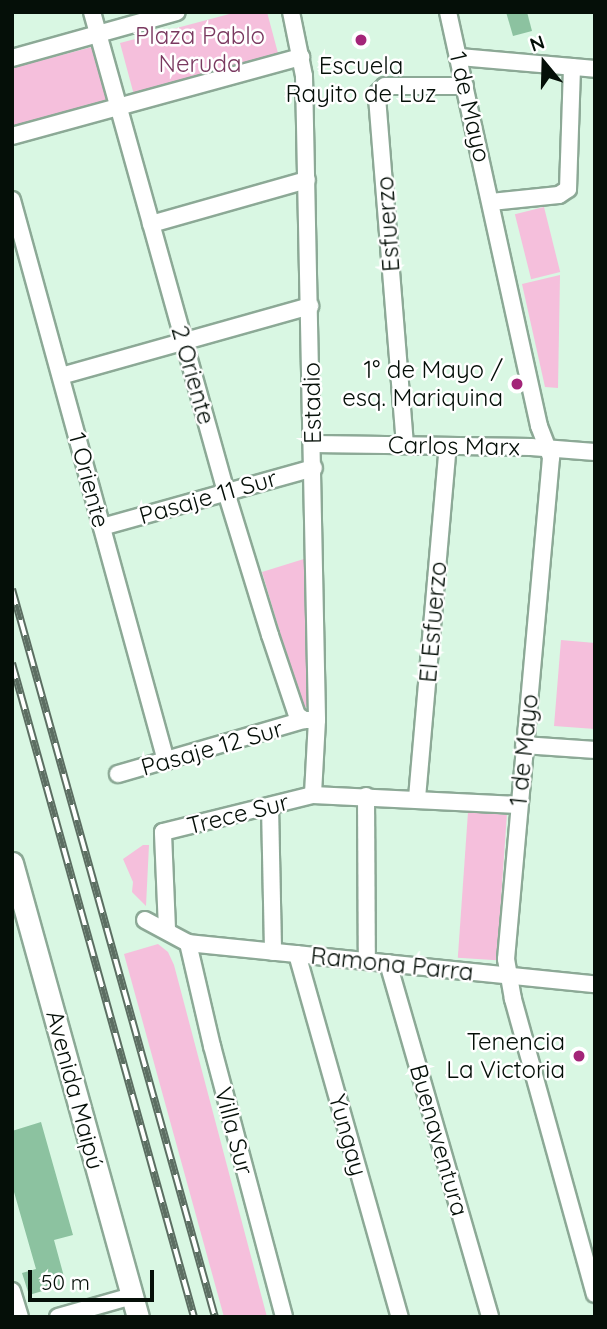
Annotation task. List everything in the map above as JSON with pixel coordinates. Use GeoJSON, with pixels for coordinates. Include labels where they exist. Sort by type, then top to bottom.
{"type":"FeatureCollection","features":[{"type":"Feature","properties":{"kind":"main road","name":"Avenida Maipú"},"geometry":{"type":"LineString","coordinates":[[12,863],[17,895],[135,1306]]}},
{"type":"Feature","properties":{"kind":"street","name":"2 Oriente"},"geometry":{"type":"LineString","coordinates":[[92,12],[226,492],[295,711],[311,720]]}},
{"type":"Feature","properties":{"kind":"street"},"geometry":{"type":"LineString","coordinates":[[12,58],[177,12]]}},
{"type":"Feature","properties":{"kind":"street","name":"Estadio"},"geometry":{"type":"LineString","coordinates":[[291,12],[301,57],[307,180],[314,468],[311,720],[313,795]]}},
{"type":"Feature","properties":{"kind":"street","name":"1 de Mayo"},"geometry":{"type":"LineString","coordinates":[[448,12],[539,426],[549,449],[552,468],[518,805],[507,946],[508,976],[592,1255],[595,1294]]}},
{"type":"Feature","properties":{"kind":"street"},"geometry":{"type":"LineString","coordinates":[[12,136],[301,57]]}},
{"type":"Feature","properties":{"kind":"street"},"geometry":{"type":"LineString","coordinates":[[459,57],[595,69]]}},
{"type":"Feature","properties":{"kind":"street"},"geometry":{"type":"LineString","coordinates":[[491,202],[562,194],[568,190],[572,68]]}},
{"type":"Feature","properties":{"kind":"street","name":"Esfuerzo"},"geometry":{"type":"LineString","coordinates":[[405,445],[377,94],[385,86],[465,86]]}},
{"type":"Feature","properties":{"kind":"street"},"geometry":{"type":"LineString","coordinates":[[151,224],[307,180]]}},
{"type":"Feature","properties":{"kind":"street","name":"1 Oriente"},"geometry":{"type":"LineString","coordinates":[[12,200],[166,761]]}},
{"type":"Feature","properties":{"kind":"street"},"geometry":{"type":"LineString","coordinates":[[61,376],[310,306]]}},
{"type":"Feature","properties":{"kind":"street","name":"Carlos Marx"},"geometry":{"type":"LineString","coordinates":[[313,444],[595,452]]}},
{"type":"Feature","properties":{"kind":"street","name":"El Esfuerzo"},"geometry":{"type":"LineString","coordinates":[[417,798],[449,446]]}},
{"type":"Feature","properties":{"kind":"street","name":"Pasaje 11 Sur"},"geometry":{"type":"LineString","coordinates":[[102,527],[314,468]]}},
{"type":"Feature","properties":{"kind":"street","name":"Pasaje 12 Sur"},"geometry":{"type":"LineString","coordinates":[[118,774],[311,720]]}},
{"type":"Feature","properties":{"kind":"street"},"geometry":{"type":"LineString","coordinates":[[524,745],[595,750]]}},
{"type":"Feature","properties":{"kind":"street","name":"Trece Sur"},"geometry":{"type":"LineString","coordinates":[[167,929],[163,832],[313,795],[518,805]]}},
{"type":"Feature","properties":{"kind":"street"},"geometry":{"type":"LineString","coordinates":[[366,796],[367,961]]}},
{"type":"Feature","properties":{"kind":"street"},"geometry":{"type":"LineString","coordinates":[[270,806],[273,952]]}},
{"type":"Feature","properties":{"kind":"street"},"geometry":{"type":"LineString","coordinates":[[145,920],[167,929],[188,943]]}},
{"type":"Feature","properties":{"kind":"street","name":"Ramona Parra"},"geometry":{"type":"LineString","coordinates":[[188,943],[595,984]]}},
{"type":"Feature","properties":{"kind":"street","name":"Villa Sur"},"geometry":{"type":"LineString","coordinates":[[188,943],[212,1046],[284,1317]]}},
{"type":"Feature","properties":{"kind":"street","name":"Yungay"},"geometry":{"type":"LineString","coordinates":[[297,954],[400,1317]]}},
{"type":"Feature","properties":{"kind":"street","name":"Buenaventura"},"geometry":{"type":"LineString","coordinates":[[388,963],[489,1317]]}},
{"type":"Feature","properties":{"kind":"street"},"geometry":{"type":"LineString","coordinates":[[12,1291],[20,1317]]}},
{"type":"Feature","properties":{"kind":"street"},"geometry":{"type":"LineString","coordinates":[[58,1317],[135,1306]]}},
{"type":"Feature","properties":{"kind":"green space","name":"Plaza Pablo Neruda"},"geometry":{"type":"Polygon","coordinates":[[[237,12],[267,12],[279,57],[134,95],[120,43],[237,12]]]}},
{"type":"Feature","properties":{"kind":"green space","name":"Plaza Pablo Neruda"},"geometry":{"type":"Polygon","coordinates":[[[92,47],[107,101],[12,126],[12,68],[92,47]]]}},
{"type":"Feature","properties":{"kind":"green space"},"geometry":{"type":"Polygon","coordinates":[[[544,207],[560,272],[531,279],[515,214],[544,207]]]}},
{"type":"Feature","properties":{"kind":"green space"},"geometry":{"type":"Polygon","coordinates":[[[560,275],[558,388],[545,387],[522,284],[560,275]]]}},
{"type":"Feature","properties":{"kind":"green space"},"geometry":{"type":"Polygon","coordinates":[[[307,558],[308,707],[302,707],[262,572],[307,558]]]}},
{"type":"Feature","properties":{"kind":"green space"},"geometry":{"type":"Polygon","coordinates":[[[561,640],[595,643],[595,729],[554,726],[561,640]]]}},
{"type":"Feature","properties":{"kind":"green space"},"geometry":{"type":"Polygon","coordinates":[[[468,812],[507,815],[497,960],[458,958],[468,812]]]}},
{"type":"Feature","properties":{"kind":"green space"},"geometry":{"type":"Polygon","coordinates":[[[143,845],[149,845],[146,906],[132,892],[133,882],[123,859],[143,845]]]}},
{"type":"Feature","properties":{"kind":"green space"},"geometry":{"type":"Polygon","coordinates":[[[158,944],[168,952],[174,965],[267,1317],[224,1317],[124,954],[158,944]]]}},
{"type":"Feature","properties":{"kind":"building"},"geometry":{"type":"Polygon","coordinates":[[[506,12],[527,12],[532,31],[513,36],[506,12]]]}},
{"type":"Feature","properties":{"kind":"building"},"geometry":{"type":"Polygon","coordinates":[[[41,1122],[73,1235],[54,1240],[66,1284],[29,1295],[22,1273],[36,1269],[12,1185],[12,1131],[41,1122]]]}},
{"type":"Feature","properties":{"kind":"railway"},"geometry":{"type":"LineString","coordinates":[[12,589],[215,1317]]}},
{"type":"Feature","properties":{"kind":"railway"},"geometry":{"type":"LineString","coordinates":[[12,663],[194,1317]]}},
{"type":"Feature","properties":{"kind":"place","name":"Escuela Rayito de Luz"},"geometry":{"type":"Point","coordinates":[361,40]}},
{"type":"Feature","properties":{"kind":"place","name":"1° de Mayo / esq. Mariquina"},"geometry":{"type":"Point","coordinates":[517,384]}},
{"type":"Feature","properties":{"kind":"place","name":"Tenencia La Victoria"},"geometry":{"type":"Point","coordinates":[579,1056]}}]}
